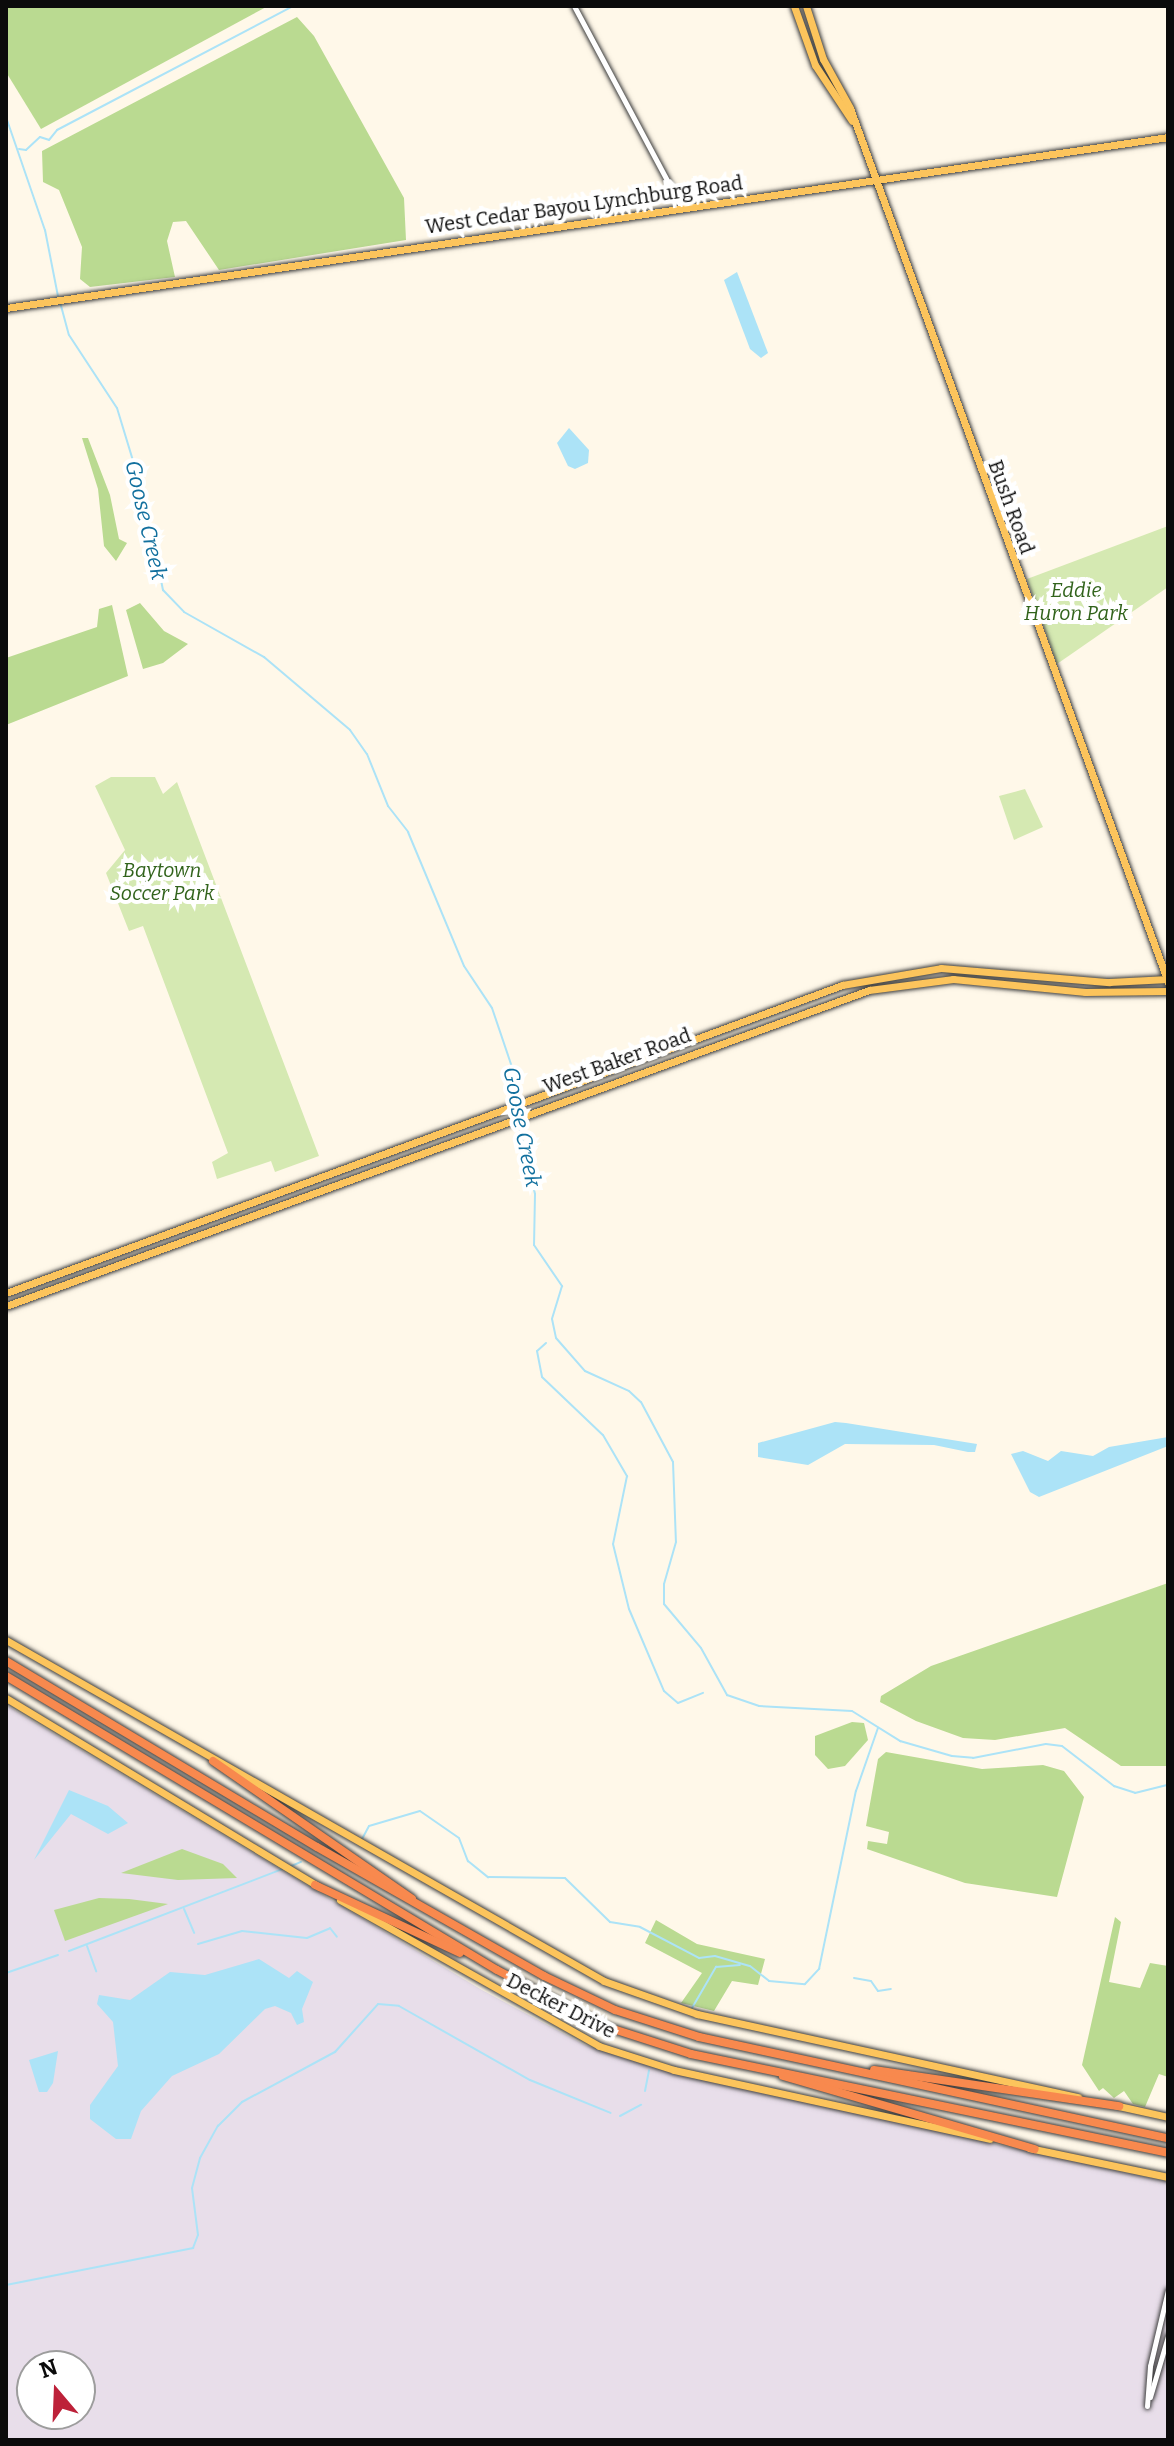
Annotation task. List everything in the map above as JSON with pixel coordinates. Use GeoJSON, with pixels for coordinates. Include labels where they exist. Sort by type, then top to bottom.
{"type":"FeatureCollection","features":[{"type":"Feature","properties":{"kind":"highway","name":"Decker Drive"},"geometry":{"type":"LineString","coordinates":[[6,1661],[415,1902],[615,2010],[699,2037],[1167,2138]]}},
{"type":"Feature","properties":{"kind":"highway","name":"Decker Drive"},"geometry":{"type":"LineString","coordinates":[[6,1676],[497,1970],[559,2005],[642,2040],[776,2072],[1165,2153]]}},
{"type":"Feature","properties":{"kind":"highway"},"geometry":{"type":"LineString","coordinates":[[213,1761],[403,1888],[415,1902]]}},
{"type":"Feature","properties":{"kind":"highway"},"geometry":{"type":"LineString","coordinates":[[315,1885],[497,1970]]}},
{"type":"Feature","properties":{"kind":"highway"},"geometry":{"type":"LineString","coordinates":[[801,2059],[1119,2106]]}},
{"type":"Feature","properties":{"kind":"highway"},"geometry":{"type":"LineString","coordinates":[[776,2072],[792,2082],[1035,2149]]}},
{"type":"Feature","properties":{"kind":"main road"},"geometry":{"type":"LineString","coordinates":[[794,6],[815,65],[852,121]]}},
{"type":"Feature","properties":{"kind":"main road"},"geometry":{"type":"LineString","coordinates":[[806,6],[823,59],[850,108],[852,121]]}},
{"type":"Feature","properties":{"kind":"main road","name":"Bush Road"},"geometry":{"type":"LineString","coordinates":[[852,121],[1168,980]]}},
{"type":"Feature","properties":{"kind":"main road","name":"West Cedar Bayou Lynchburg Road"},"geometry":{"type":"LineString","coordinates":[[6,308],[681,206],[1168,137]]}},
{"type":"Feature","properties":{"kind":"main road"},"geometry":{"type":"LineString","coordinates":[[940,980],[941,968]]}},
{"type":"Feature","properties":{"kind":"main road","name":"West Baker Road"},"geometry":{"type":"LineString","coordinates":[[6,1293],[501,1108],[842,985],[941,968],[1109,982],[1168,980]]}},
{"type":"Feature","properties":{"kind":"main road"},"geometry":{"type":"LineString","coordinates":[[1048,987],[1049,976]]}},
{"type":"Feature","properties":{"kind":"main road","name":"West Baker Road"},"geometry":{"type":"LineString","coordinates":[[6,1306],[735,1035],[869,990],[940,980],[988,979],[1048,987],[1168,991]]}},
{"type":"Feature","properties":{"kind":"main road"},"geometry":{"type":"LineString","coordinates":[[731,1024],[735,1035]]}},
{"type":"Feature","properties":{"kind":"main road"},"geometry":{"type":"LineString","coordinates":[[124,1251],[128,1262]]}},
{"type":"Feature","properties":{"kind":"main road","name":"Decker Drive"},"geometry":{"type":"LineString","coordinates":[[6,1640],[571,1966],[656,2001],[1168,2117]]}},
{"type":"Feature","properties":{"kind":"main road","name":"Decker Drive"},"geometry":{"type":"LineString","coordinates":[[6,1698],[315,1885],[599,2046],[674,2070],[1167,2176]]}},
{"type":"Feature","properties":{"kind":"street"},"geometry":{"type":"LineString","coordinates":[[574,6],[681,206]]}},
{"type":"Feature","properties":{"kind":"street"},"geometry":{"type":"LineString","coordinates":[[1168,2290],[1150,2366],[1147,2406],[1168,2336]]}},
{"type":"Feature","properties":{"kind":"shaded area"},"geometry":{"type":"Polygon","coordinates":[[[6,1705],[482,1990],[585,2045],[686,2076],[1168,2182],[1168,2440],[6,2440],[6,1705]]]}},
{"type":"Feature","properties":{"kind":"green space"},"geometry":{"type":"Polygon","coordinates":[[[6,6],[268,6],[41,129],[6,72],[6,6]]]}},
{"type":"Feature","properties":{"kind":"green space"},"geometry":{"type":"Polygon","coordinates":[[[297,17],[314,36],[404,198],[406,240],[219,270],[186,221],[173,222],[167,241],[175,277],[90,287],[80,279],[82,247],[59,190],[43,182],[42,151],[297,17]]]}},
{"type":"Feature","properties":{"kind":"green space"},"geometry":{"type":"Polygon","coordinates":[[[82,438],[88,438],[110,495],[119,539],[127,543],[116,561],[104,546],[98,489],[82,438]]]}},
{"type":"Feature","properties":{"kind":"green space","name":"Eddie Huron Park"},"geometry":{"type":"Polygon","coordinates":[[[1168,526],[1168,587],[1057,664],[1027,579],[1168,526]]]}},
{"type":"Feature","properties":{"kind":"green space"},"geometry":{"type":"Polygon","coordinates":[[[140,603],[164,631],[188,644],[163,663],[143,669],[126,610],[140,603]]]}},
{"type":"Feature","properties":{"kind":"green space"},"geometry":{"type":"Polygon","coordinates":[[[112,605],[128,676],[6,725],[6,658],[97,627],[99,609],[112,605]]]}},
{"type":"Feature","properties":{"kind":"green space","name":"Baytown Soccer Park"},"geometry":{"type":"Polygon","coordinates":[[[111,777],[155,777],[163,794],[177,782],[319,1156],[275,1172],[271,1161],[217,1179],[212,1162],[228,1153],[143,926],[129,931],[106,873],[125,850],[95,786],[111,777]]]}},
{"type":"Feature","properties":{"kind":"green space"},"geometry":{"type":"Polygon","coordinates":[[[1025,789],[1043,827],[1014,840],[999,796],[1025,789]]]}},
{"type":"Feature","properties":{"kind":"green space"},"geometry":{"type":"Polygon","coordinates":[[[1168,1583],[1168,1766],[1121,1766],[1065,1728],[995,1740],[963,1738],[916,1721],[880,1702],[881,1696],[931,1666],[1168,1583]]]}},
{"type":"Feature","properties":{"kind":"green space"},"geometry":{"type":"Polygon","coordinates":[[[852,1722],[864,1723],[868,1740],[845,1766],[828,1769],[815,1755],[815,1736],[852,1722]]]}},
{"type":"Feature","properties":{"kind":"green space"},"geometry":{"type":"Polygon","coordinates":[[[886,1752],[982,1769],[1043,1765],[1064,1771],[1084,1797],[1057,1897],[965,1883],[867,1849],[868,1841],[887,1844],[889,1832],[866,1826],[878,1759],[886,1752]]]}},
{"type":"Feature","properties":{"kind":"green space"},"geometry":{"type":"Polygon","coordinates":[[[182,1849],[223,1864],[237,1878],[178,1880],[121,1873],[182,1849]]]}},
{"type":"Feature","properties":{"kind":"green space"},"geometry":{"type":"Polygon","coordinates":[[[99,1898],[168,1904],[65,1941],[54,1910],[99,1898]]]}},
{"type":"Feature","properties":{"kind":"green space"},"geometry":{"type":"Polygon","coordinates":[[[1115,1917],[1121,1922],[1109,1982],[1140,1988],[1150,1963],[1168,1966],[1168,2077],[1159,2074],[1145,2107],[1133,2104],[1124,2091],[1114,2098],[1103,2088],[1099,2091],[1082,2065],[1115,1917]]]}},
{"type":"Feature","properties":{"kind":"green space"},"geometry":{"type":"Polygon","coordinates":[[[656,1920],[697,1944],[765,1959],[758,1985],[732,1981],[714,2011],[681,2003],[702,1973],[645,1943],[656,1920]]]}},
{"type":"Feature","properties":{"kind":"water"},"geometry":{"type":"Polygon","coordinates":[[[737,272],[768,353],[761,358],[750,349],[724,280],[737,272]]]}},
{"type":"Feature","properties":{"kind":"water"},"geometry":{"type":"Polygon","coordinates":[[[569,428],[589,450],[588,463],[575,469],[568,466],[557,443],[569,428]]]}},
{"type":"Feature","properties":{"kind":"water"},"geometry":{"type":"Polygon","coordinates":[[[835,1422],[977,1444],[975,1452],[968,1452],[934,1445],[845,1444],[808,1465],[758,1457],[758,1443],[835,1422]]]}},
{"type":"Feature","properties":{"kind":"water"},"geometry":{"type":"Polygon","coordinates":[[[1168,1437],[1168,1446],[1039,1497],[1030,1492],[1011,1454],[1023,1451],[1048,1461],[1061,1451],[1093,1456],[1109,1447],[1168,1437]]]}},
{"type":"Feature","properties":{"kind":"water"},"geometry":{"type":"Polygon","coordinates":[[[69,1790],[108,1806],[128,1823],[108,1834],[71,1814],[34,1860],[69,1790]]]}},
{"type":"Feature","properties":{"kind":"water"},"geometry":{"type":"Polygon","coordinates":[[[259,1959],[289,1978],[297,1971],[313,1982],[302,2009],[304,2022],[297,2025],[291,2013],[275,2006],[265,2009],[219,2054],[172,2076],[141,2111],[131,2139],[116,2139],[90,2119],[90,2105],[118,2066],[113,2022],[97,2004],[99,1995],[130,2000],[170,1972],[205,1975],[259,1959]]]}},
{"type":"Feature","properties":{"kind":"water"},"geometry":{"type":"Polygon","coordinates":[[[58,2051],[53,2083],[47,2092],[39,2092],[29,2060],[58,2051]]]}},
{"type":"Feature","properties":{"kind":"waterway"},"geometry":{"type":"LineString","coordinates":[[19,149],[26,150],[40,137],[49,140],[57,130],[293,6]]}},
{"type":"Feature","properties":{"kind":"waterway","name":"Goose Creek"},"geometry":{"type":"LineString","coordinates":[[6,117],[45,230],[58,296]]}},
{"type":"Feature","properties":{"kind":"waterway","name":"Goose Creek"},"geometry":{"type":"LineString","coordinates":[[60,302],[69,335],[117,408],[145,500],[163,590],[184,612],[264,657],[350,730],[367,754],[388,806],[408,832],[464,966],[492,1008],[515,1076],[517,1100]]}},
{"type":"Feature","properties":{"kind":"waterway","name":"Goose Creek"},"geometry":{"type":"LineString","coordinates":[[518,1122],[535,1194],[534,1245],[562,1286],[552,1319],[556,1338],[585,1371],[629,1391],[641,1402],[673,1462],[676,1542],[664,1584],[664,1604],[701,1648],[727,1695],[759,1706],[852,1711],[900,1741],[952,1756],[973,1758],[1046,1744],[1062,1746],[1114,1786],[1135,1793],[1168,1785]]}},
{"type":"Feature","properties":{"kind":"waterway"},"geometry":{"type":"LineString","coordinates":[[546,1343],[537,1351],[542,1377],[603,1435],[627,1476],[613,1544],[629,1609],[664,1691],[678,1703],[703,1693]]}},
{"type":"Feature","properties":{"kind":"waterway"},"geometry":{"type":"LineString","coordinates":[[361,1841],[369,1826],[420,1811],[459,1838],[468,1861],[488,1877],[565,1878],[610,1922],[640,1927],[699,1958],[715,1956],[750,1966],[769,1981],[805,1984],[819,1969],[856,1791],[878,1728]]}},
{"type":"Feature","properties":{"kind":"waterway"},"geometry":{"type":"LineString","coordinates":[[289,1867],[301,1862]]}},
{"type":"Feature","properties":{"kind":"waterway"},"geometry":{"type":"LineString","coordinates":[[69,1951],[283,1869]]}},
{"type":"Feature","properties":{"kind":"waterway"},"geometry":{"type":"LineString","coordinates":[[184,1909],[194,1933]]}},
{"type":"Feature","properties":{"kind":"waterway"},"geometry":{"type":"LineString","coordinates":[[198,1944],[242,1931],[307,1938],[330,1928],[337,1937]]}},
{"type":"Feature","properties":{"kind":"waterway"},"geometry":{"type":"LineString","coordinates":[[87,1946],[96,1971]]}},
{"type":"Feature","properties":{"kind":"waterway"},"geometry":{"type":"LineString","coordinates":[[6,1973],[58,1955]]}},
{"type":"Feature","properties":{"kind":"waterway"},"geometry":{"type":"LineString","coordinates":[[692,2008],[716,1967],[740,1965]]}},
{"type":"Feature","properties":{"kind":"waterway"},"geometry":{"type":"LineString","coordinates":[[854,1978],[871,1981],[878,1991],[891,1989]]}},
{"type":"Feature","properties":{"kind":"waterway"},"geometry":{"type":"LineString","coordinates":[[6,2285],[193,2248],[198,2235],[192,2188],[200,2158],[218,2126],[242,2102],[335,2052],[378,2004],[399,2006],[530,2080],[611,2113]]}},
{"type":"Feature","properties":{"kind":"waterway"},"geometry":{"type":"LineString","coordinates":[[645,2091],[649,2070]]}},
{"type":"Feature","properties":{"kind":"waterway"},"geometry":{"type":"LineString","coordinates":[[620,2116],[641,2105]]}}]}
